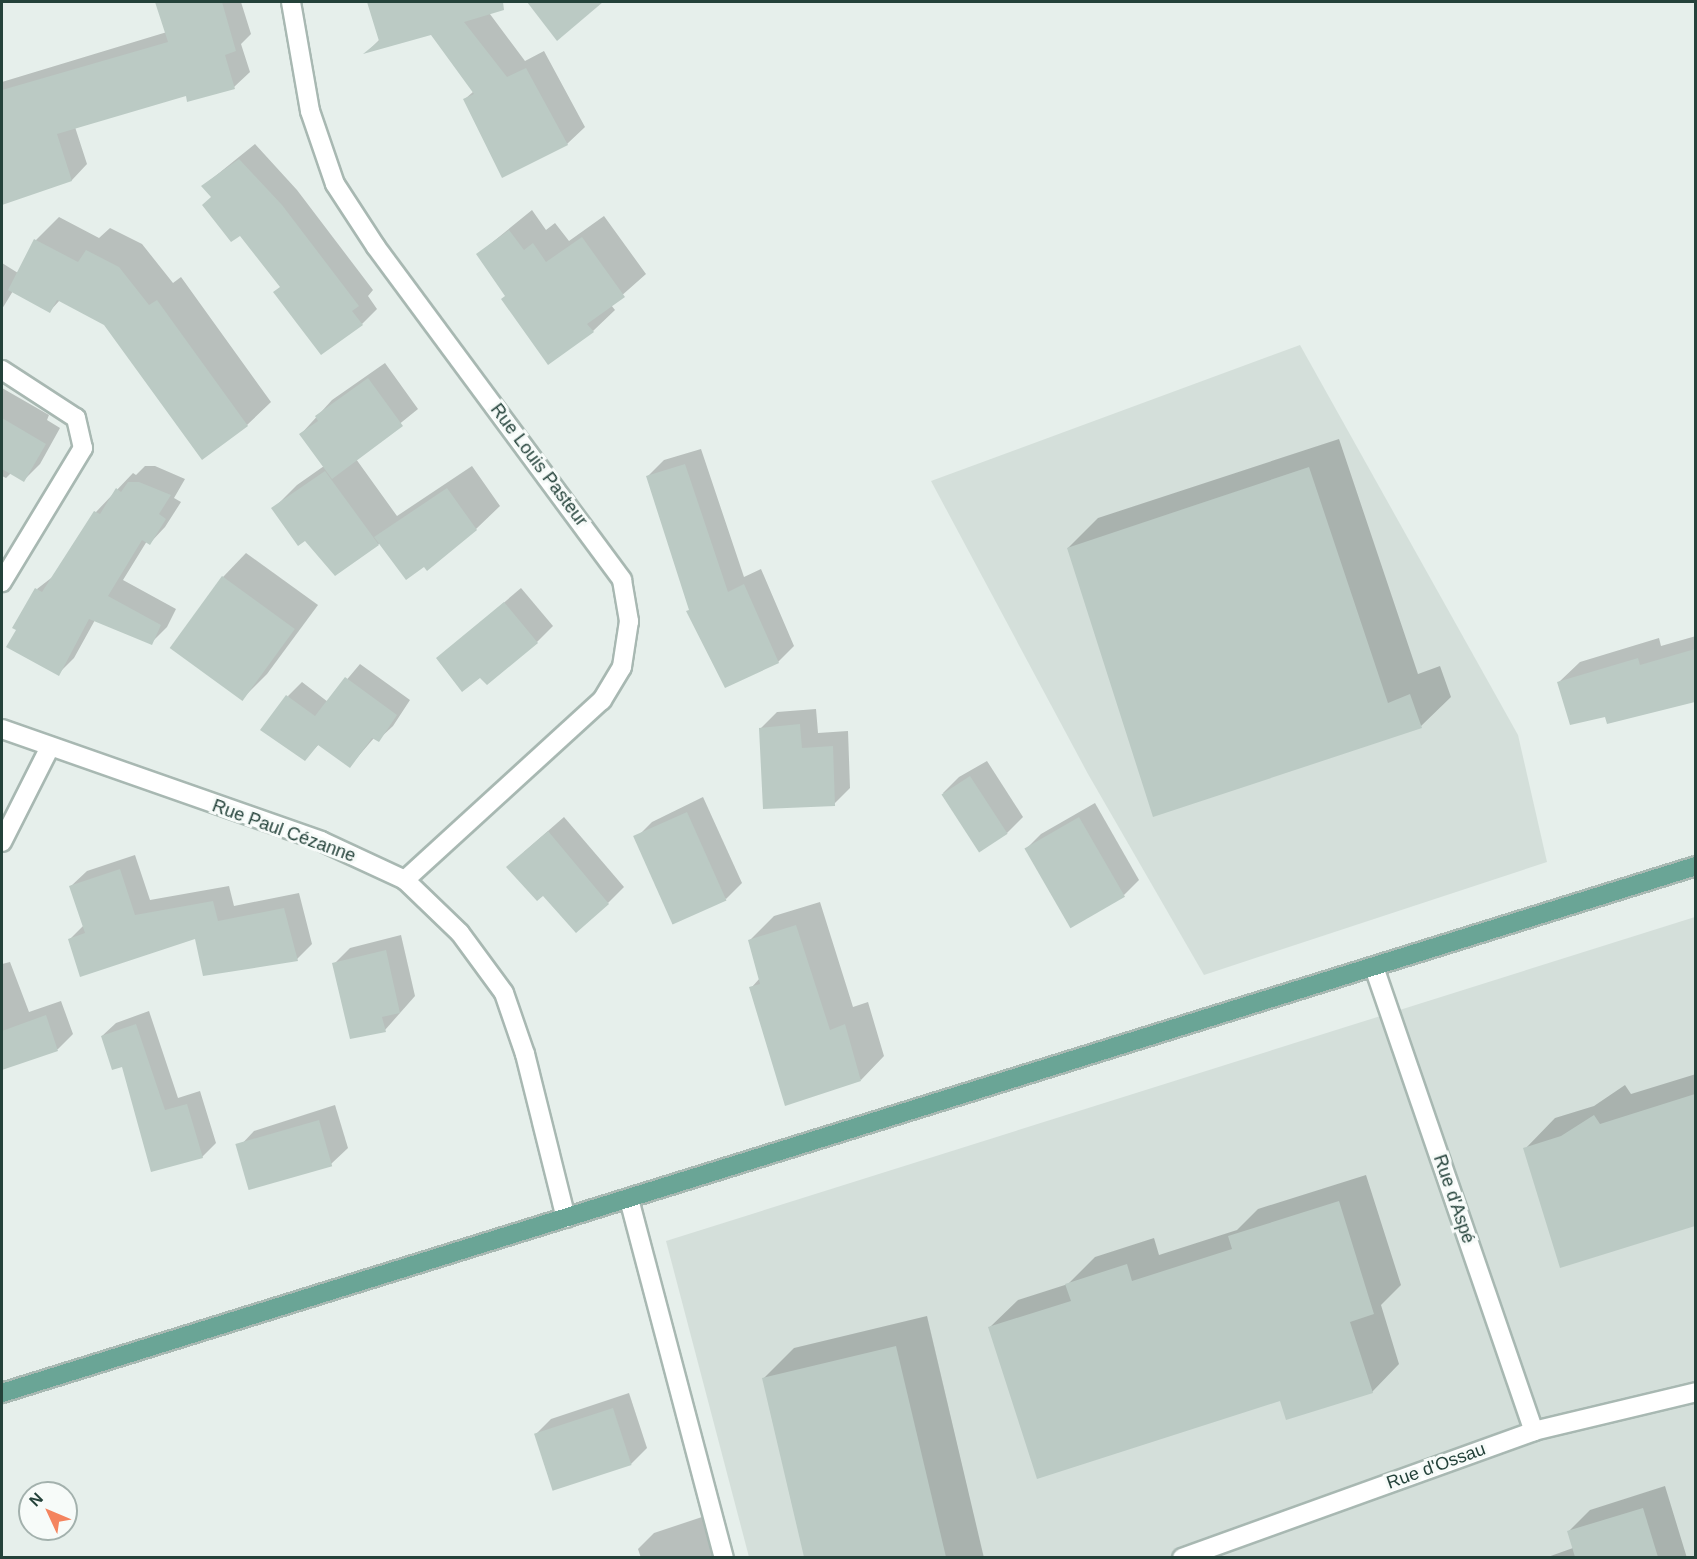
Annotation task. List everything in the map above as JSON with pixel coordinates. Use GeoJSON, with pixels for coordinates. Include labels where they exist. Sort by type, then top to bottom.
{"type":"FeatureCollection","features":[{"type":"Feature","properties":{"kind":"main road"},"geometry":{"type":"LineString","coordinates":[[2,1392],[1695,866]]}},
{"type":"Feature","properties":{"kind":"street","name":"Rue Louis Pasteur"},"geometry":{"type":"LineString","coordinates":[[291,2],[310,111],[335,184],[376,247],[622,580],[629,621],[622,667],[602,700],[405,880]]}},
{"type":"Feature","properties":{"kind":"street"},"geometry":{"type":"LineString","coordinates":[[2,370],[76,418],[83,448],[2,582]]}},
{"type":"Feature","properties":{"kind":"street","name":"Rue Paul Cézanne"},"geometry":{"type":"LineString","coordinates":[[2,729],[50,749],[321,841],[405,880],[460,933],[504,993],[525,1054],[566,1218]]}},
{"type":"Feature","properties":{"kind":"street"},"geometry":{"type":"LineString","coordinates":[[2,842],[50,749]]}},
{"type":"Feature","properties":{"kind":"street","name":"Rue d'Aspé"},"geometry":{"type":"LineString","coordinates":[[1374,967],[1534,1431]]}},
{"type":"Feature","properties":{"kind":"street"},"geometry":{"type":"LineString","coordinates":[[629,1199],[724,1557]]}},
{"type":"Feature","properties":{"kind":"street","name":"Rue d'Ossau"},"geometry":{"type":"LineString","coordinates":[[1182,1557],[1534,1431],[1695,1392]]}},
{"type":"Feature","properties":{"kind":"shaded area"},"geometry":{"type":"Polygon","coordinates":[[[1300,345],[1518,735],[1547,862],[1204,975],[1088,774],[931,481],[1300,345]]]}},
{"type":"Feature","properties":{"kind":"shaded area"},"geometry":{"type":"Polygon","coordinates":[[[1695,917],[1695,1557],[749,1557],[666,1241],[1695,917]]]}},
{"type":"Feature","properties":{"kind":"building"},"geometry":{"type":"Polygon","coordinates":[[[155,2],[222,2],[236,51],[225,55],[235,89],[187,102],[186,96],[57,134],[72,181],[2,205],[2,90],[168,42],[155,2]]]}},
{"type":"Feature","properties":{"kind":"building"},"geometry":{"type":"Polygon","coordinates":[[[367,2],[503,2],[504,10],[464,22],[507,77],[526,68],[568,145],[502,178],[463,99],[474,94],[431,35],[363,54],[379,41],[367,2]]]}},
{"type":"Feature","properties":{"kind":"building"},"geometry":{"type":"Polygon","coordinates":[[[527,2],[603,2],[557,41],[527,2]]]}},
{"type":"Feature","properties":{"kind":"building"},"geometry":{"type":"Polygon","coordinates":[[[239,159],[282,205],[359,306],[352,311],[363,325],[321,355],[273,292],[280,287],[240,236],[231,242],[202,205],[211,197],[201,186],[239,159]]]}},
{"type":"Feature","properties":{"kind":"building"},"geometry":{"type":"Polygon","coordinates":[[[509,230],[524,250],[533,243],[546,262],[582,237],[625,297],[587,324],[594,332],[548,365],[501,299],[505,296],[476,254],[509,230]]]}},
{"type":"Feature","properties":{"kind":"building"},"geometry":{"type":"Polygon","coordinates":[[[34,239],[78,262],[86,250],[119,267],[149,305],[157,300],[248,426],[202,460],[104,325],[57,300],[50,313],[8,290],[34,239]]]}},
{"type":"Feature","properties":{"kind":"building"},"geometry":{"type":"Polygon","coordinates":[[[368,378],[403,426],[332,479],[299,434],[318,421],[315,416],[368,378]]]}},
{"type":"Feature","properties":{"kind":"building"},"geometry":{"type":"Polygon","coordinates":[[[2,418],[46,444],[24,482],[2,469],[2,418]]]}},
{"type":"Feature","properties":{"kind":"building"},"geometry":{"type":"Polygon","coordinates":[[[685,464],[728,592],[744,584],[779,663],[725,688],[686,611],[689,610],[646,476],[685,464]]]}},
{"type":"Feature","properties":{"kind":"building"},"geometry":{"type":"Polygon","coordinates":[[[1309,467],[1388,703],[1410,694],[1422,728],[1153,817],[1067,548],[1309,467]]]}},
{"type":"Feature","properties":{"kind":"building"},"geometry":{"type":"Polygon","coordinates":[[[325,471],[379,545],[335,576],[305,541],[298,546],[271,508],[325,471]]]}},
{"type":"Feature","properties":{"kind":"building"},"geometry":{"type":"Polygon","coordinates":[[[128,482],[139,482],[171,495],[159,514],[166,519],[150,545],[142,540],[108,596],[161,625],[152,645],[89,619],[59,676],[6,647],[16,630],[12,628],[35,588],[42,592],[94,511],[100,514],[116,488],[121,492],[128,482]]]}},
{"type":"Feature","properties":{"kind":"building"},"geometry":{"type":"Polygon","coordinates":[[[447,488],[477,530],[427,571],[424,567],[406,580],[374,537],[447,488]]]}},
{"type":"Feature","properties":{"kind":"building"},"geometry":{"type":"Polygon","coordinates":[[[222,576],[295,629],[242,701],[170,648],[222,576]]]}},
{"type":"Feature","properties":{"kind":"building"},"geometry":{"type":"Polygon","coordinates":[[[504,602],[538,643],[487,685],[480,678],[462,692],[436,658],[504,602]]]}},
{"type":"Feature","properties":{"kind":"building"},"geometry":{"type":"Polygon","coordinates":[[[1695,649],[1695,702],[1607,724],[1605,717],[1570,725],[1557,682],[1638,658],[1640,665],[1695,649]]]}},
{"type":"Feature","properties":{"kind":"building"},"geometry":{"type":"Polygon","coordinates":[[[345,677],[397,715],[379,742],[372,738],[350,768],[318,745],[305,761],[260,730],[286,695],[315,716],[345,677]]]}},
{"type":"Feature","properties":{"kind":"building"},"geometry":{"type":"Polygon","coordinates":[[[800,724],[802,748],[833,746],[835,806],[763,809],[759,728],[800,724]]]}},
{"type":"Feature","properties":{"kind":"building"},"geometry":{"type":"Polygon","coordinates":[[[970,776],[1008,834],[979,852],[941,795],[970,776]]]}},
{"type":"Feature","properties":{"kind":"building"},"geometry":{"type":"Polygon","coordinates":[[[687,812],[726,901],[673,925],[633,836],[687,812]]]}},
{"type":"Feature","properties":{"kind":"building"},"geometry":{"type":"Polygon","coordinates":[[[1079,817],[1125,897],[1070,928],[1024,848],[1079,817]]]}},
{"type":"Feature","properties":{"kind":"building"},"geometry":{"type":"Polygon","coordinates":[[[548,831],[609,904],[576,933],[543,896],[537,901],[506,867],[548,831]]]}},
{"type":"Feature","properties":{"kind":"building"},"geometry":{"type":"Polygon","coordinates":[[[120,869],[135,915],[213,901],[218,921],[284,908],[298,961],[203,976],[195,939],[80,977],[68,939],[85,933],[69,886],[120,869]]]}},
{"type":"Feature","properties":{"kind":"building"},"geometry":{"type":"Polygon","coordinates":[[[796,925],[830,1030],[845,1024],[861,1081],[785,1106],[749,987],[760,984],[748,940],[796,925]]]}},
{"type":"Feature","properties":{"kind":"building"},"geometry":{"type":"Polygon","coordinates":[[[386,950],[400,1013],[382,1017],[386,1032],[350,1039],[332,963],[386,950]]]}},
{"type":"Feature","properties":{"kind":"building"},"geometry":{"type":"Polygon","coordinates":[[[46,1015],[58,1051],[2,1070],[2,1031],[46,1015]]]}},
{"type":"Feature","properties":{"kind":"building"},"geometry":{"type":"Polygon","coordinates":[[[136,1024],[165,1110],[187,1104],[203,1158],[151,1172],[122,1067],[112,1070],[101,1036],[136,1024]]]}},
{"type":"Feature","properties":{"kind":"building"},"geometry":{"type":"Polygon","coordinates":[[[1695,1094],[1695,1226],[1560,1268],[1523,1148],[1561,1136],[1594,1115],[1600,1124],[1695,1094]]]}},
{"type":"Feature","properties":{"kind":"building"},"geometry":{"type":"Polygon","coordinates":[[[319,1120],[332,1166],[249,1190],[235,1144],[319,1120]]]}},
{"type":"Feature","properties":{"kind":"building"},"geometry":{"type":"Polygon","coordinates":[[[1339,1201],[1374,1314],[1350,1322],[1373,1393],[1286,1420],[1280,1401],[1037,1479],[988,1327],[1071,1301],[1065,1284],[1127,1264],[1132,1281],[1232,1249],[1228,1236],[1339,1201]]]}},
{"type":"Feature","properties":{"kind":"building"},"geometry":{"type":"Polygon","coordinates":[[[896,1346],[946,1557],[804,1557],[762,1378],[896,1346]]]}},
{"type":"Feature","properties":{"kind":"building"},"geometry":{"type":"Polygon","coordinates":[[[613,1408],[632,1465],[553,1491],[534,1434],[613,1408]]]}},
{"type":"Feature","properties":{"kind":"building"},"geometry":{"type":"Polygon","coordinates":[[[1643,1508],[1658,1557],[1575,1557],[1567,1531],[1643,1508]]]}}]}
